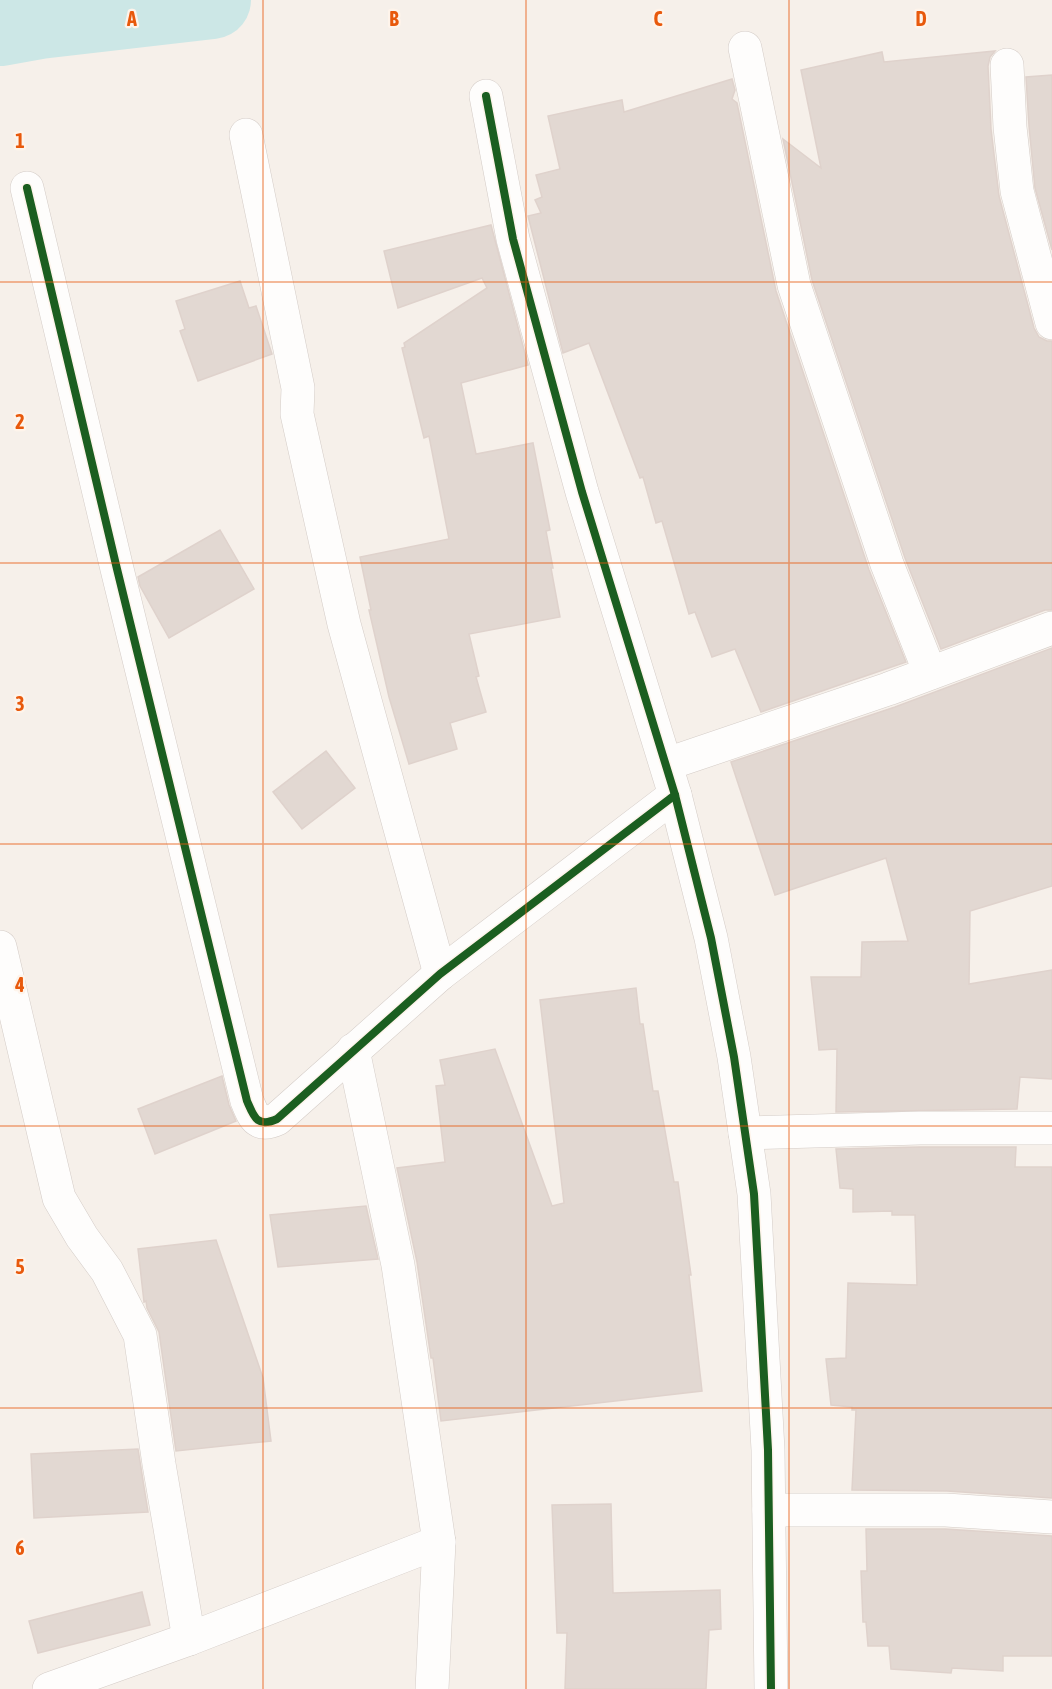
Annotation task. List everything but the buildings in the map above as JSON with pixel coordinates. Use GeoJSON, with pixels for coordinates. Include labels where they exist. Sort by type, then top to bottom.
{"type":"FeatureCollection","features":[{"type":"Feature","properties":{"kind":"street"},"geometry":{"type":"LineString","coordinates":[[745,48],[794,285],[887,564],[930,673]]}},
{"type":"Feature","properties":{"kind":"street"},"geometry":{"type":"LineString","coordinates":[[1007,65],[1010,127],[1017,191],[1052,323]]}},
{"type":"Feature","properties":{"kind":"street"},"geometry":{"type":"LineString","coordinates":[[486,96],[513,238],[582,492],[671,779],[713,949],[734,1057],[754,1194],[768,1450],[771,1689]]}},
{"type":"Feature","properties":{"kind":"street"},"geometry":{"type":"LineString","coordinates":[[246,135],[298,388],[297,414],[344,624],[440,974]]}},
{"type":"Feature","properties":{"kind":"street"},"geometry":{"type":"LineString","coordinates":[[27,188],[114,558],[247,1101],[253,1116],[259,1122],[268,1124],[277,1119],[440,974],[671,779],[930,673],[1052,627]]}},
{"type":"Feature","properties":{"kind":"street"},"geometry":{"type":"LineString","coordinates":[[0,947],[59,1198],[82,1238],[107,1271],[140,1335],[189,1639]]}},
{"type":"Feature","properties":{"kind":"street"},"geometry":{"type":"LineString","coordinates":[[352,1050],[398,1265],[439,1542],[432,1689]]}},
{"type":"Feature","properties":{"kind":"street"},"geometry":{"type":"LineString","coordinates":[[745,1132],[1052,1128]]}},
{"type":"Feature","properties":{"kind":"street"},"geometry":{"type":"LineString","coordinates":[[769,1510],[946,1510],[1052,1517]]}},
{"type":"Feature","properties":{"kind":"street"},"geometry":{"type":"LineString","coordinates":[[49,1689],[189,1639],[439,1542]]}},
{"type":"Feature","properties":{"kind":"green space"},"geometry":{"type":"Polygon","coordinates":[[[0,0],[138,0],[0,31],[0,0]]]}},
{"type":"Feature","properties":{"kind":"waterway"},"geometry":{"type":"LineString","coordinates":[[0,27],[39,20],[212,0]]}},
{"type":"Feature","properties":{"kind":"cycle path"},"geometry":{"type":"LineString","coordinates":[[486,96],[513,239],[582,492],[675,795],[711,938],[734,1057],[754,1194],[768,1450],[771,1689]]}},
{"type":"Feature","properties":{"kind":"cycle path"},"geometry":{"type":"LineString","coordinates":[[27,188],[247,1101],[257,1119],[265,1122],[277,1119],[440,974],[675,795]]}}]}
